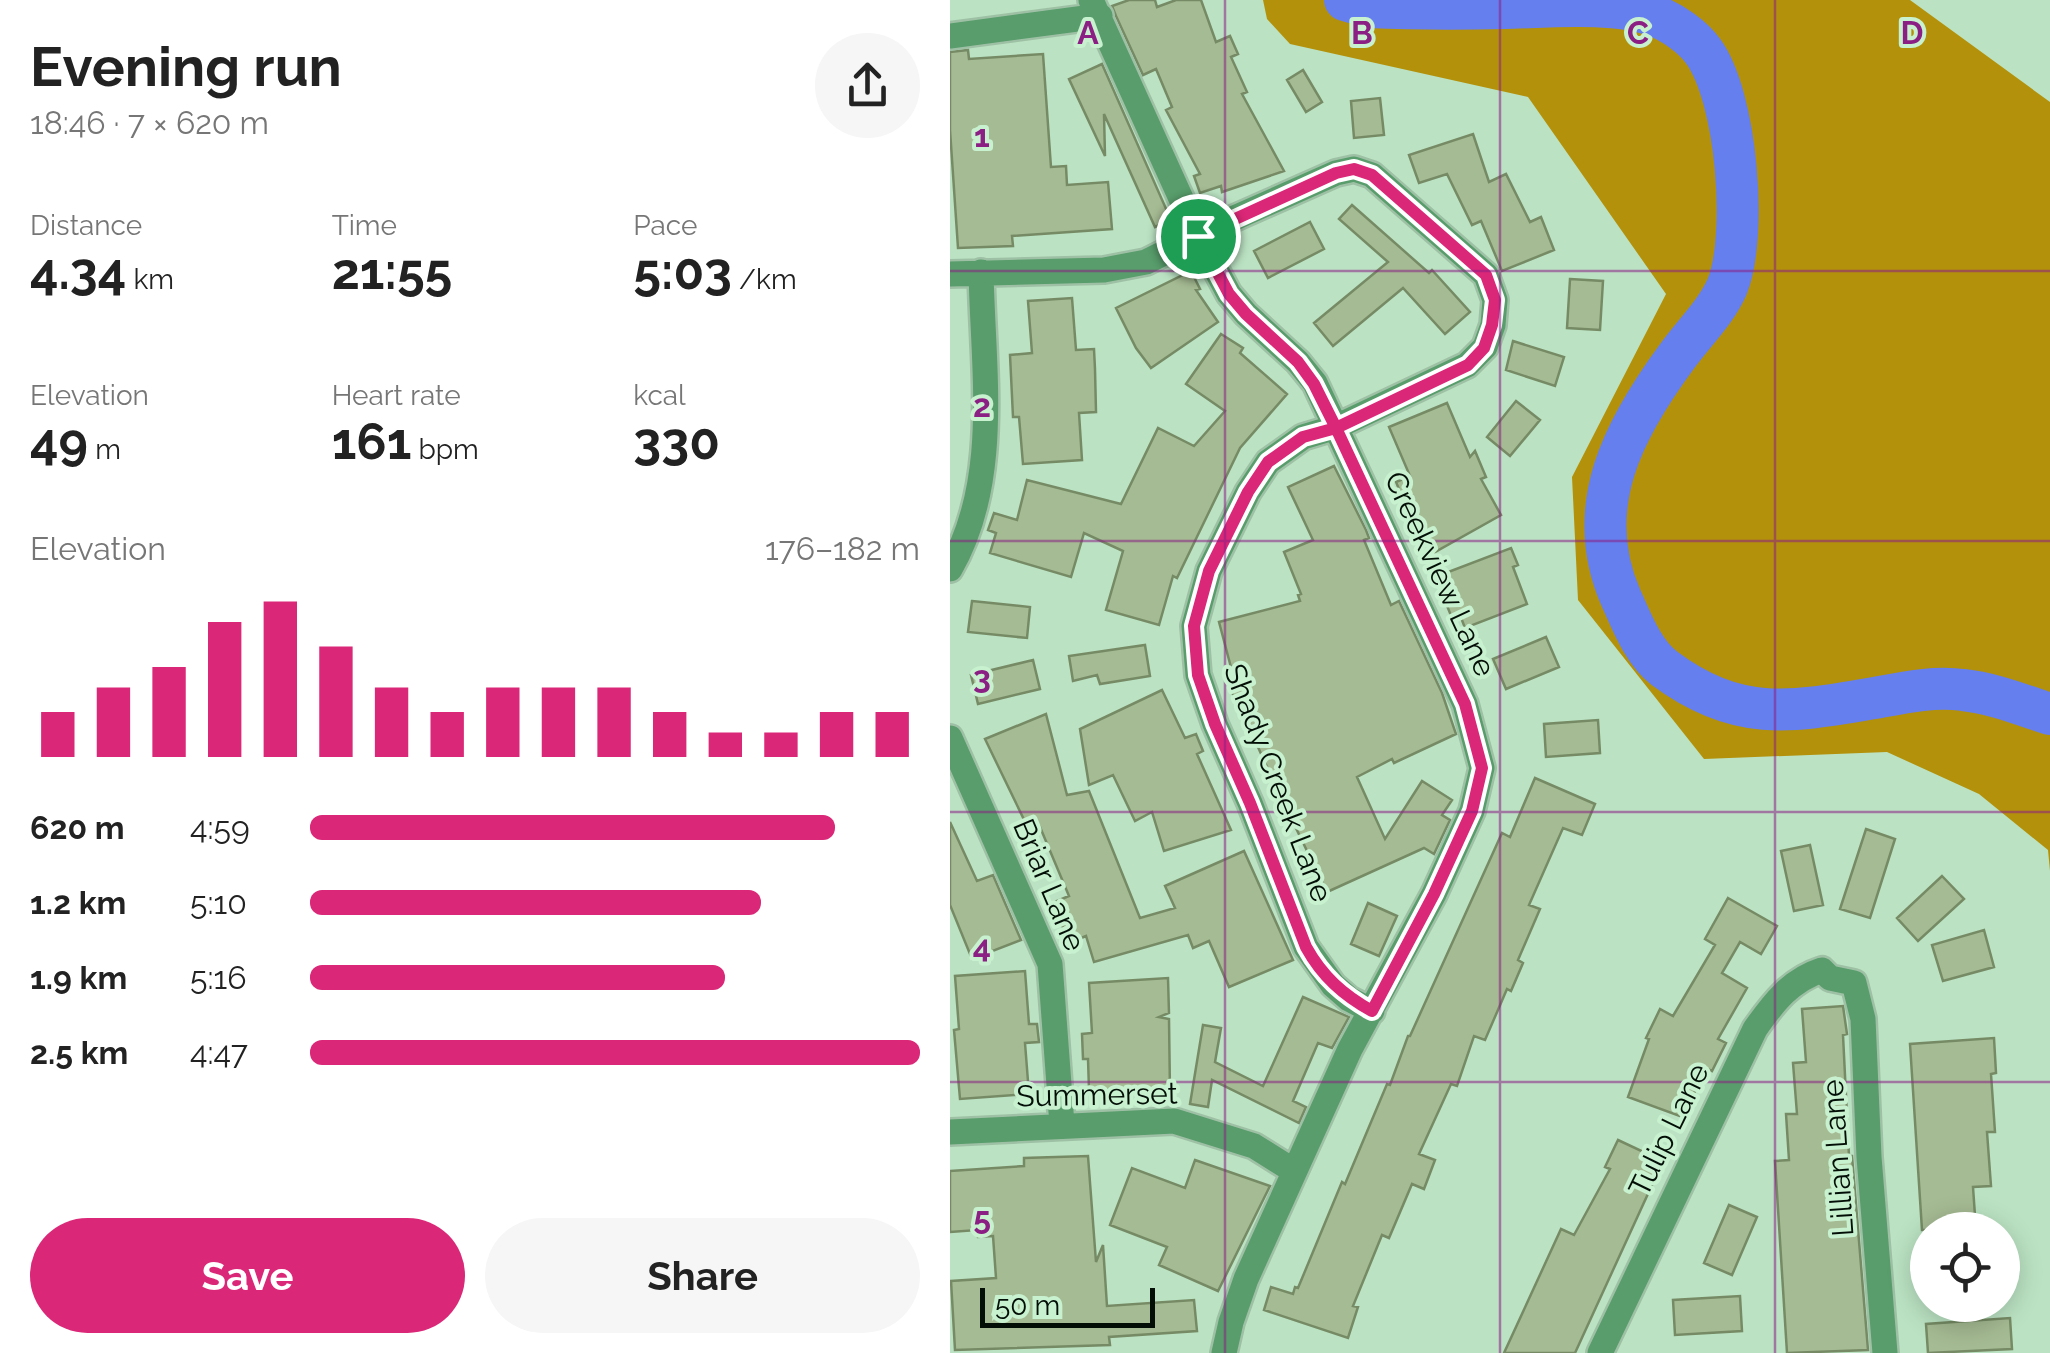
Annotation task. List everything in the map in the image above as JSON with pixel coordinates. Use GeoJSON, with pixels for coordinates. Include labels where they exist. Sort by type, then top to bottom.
{"type":"FeatureCollection","features":[{"type":"Feature","properties":{"kind":"street"},"geometry":{"type":"LineString","coordinates":[[950,36],[1096,8]]}},
{"type":"Feature","properties":{"kind":"street","name":"Creekview Lane"},"geometry":{"type":"LineString","coordinates":[[1096,8],[1198,236],[1229,294],[1298,362],[1314,384],[1465,704],[1482,768],[1472,811],[1434,894],[1350,1048],[1246,1279],[1224,1353]]}},
{"type":"Feature","properties":{"kind":"street","name":"Shady Creek Lane"},"geometry":{"type":"LineString","coordinates":[[950,274],[1104,270],[1146,262],[1291,191],[1354,169],[1372,175],[1486,275],[1495,300],[1492,325],[1484,348],[1468,365],[1336,428],[1303,437],[1268,462],[1248,492],[1209,571],[1194,626],[1198,675],[1215,724],[1306,947],[1334,985],[1372,1011]]}},
{"type":"Feature","properties":{"kind":"street"},"geometry":{"type":"LineString","coordinates":[[950,569],[973,524],[984,458],[981,272]]}},
{"type":"Feature","properties":{"kind":"street","name":"Briar Lane"},"geometry":{"type":"LineString","coordinates":[[950,738],[1050,964],[1062,1125]]}},
{"type":"Feature","properties":{"kind":"street","name":"Tulip Lane"},"geometry":{"type":"LineString","coordinates":[[1600,1353],[1756,1029],[1775,1000],[1803,976],[1822,970],[1830,978]]}},
{"type":"Feature","properties":{"kind":"street","name":"Lillian Lane"},"geometry":{"type":"LineString","coordinates":[[1830,978],[1854,982],[1863,1019],[1869,1158],[1885,1353]]}},
{"type":"Feature","properties":{"kind":"street","name":"Summerset"},"geometry":{"type":"LineString","coordinates":[[950,1132],[1174,1121],[1254,1146],[1294,1171]]}},
{"type":"Feature","properties":{"kind":"shaded area"},"geometry":{"type":"Polygon","coordinates":[[[1263,0],[1910,0],[2050,102],[2050,871],[2048,850],[1979,794],[1887,752],[1704,759],[1578,600],[1572,477],[1666,294],[1528,97],[1290,44],[1267,19],[1263,0]]]}},
{"type":"Feature","properties":{"kind":"building"},"geometry":{"type":"Polygon","coordinates":[[[1129,0],[1155,0],[1157,7],[1176,0],[1201,0],[1216,42],[1230,36],[1238,54],[1231,57],[1247,92],[1242,94],[1284,171],[1222,192],[1221,186],[1200,193],[1194,176],[1200,174],[1166,110],[1172,107],[1156,69],[1143,75],[1112,6],[1129,0]]]}},
{"type":"Feature","properties":{"kind":"building"},"geometry":{"type":"Polygon","coordinates":[[[968,50],[969,59],[1043,54],[1051,167],[1066,166],[1067,185],[1108,182],[1112,229],[1012,236],[1013,246],[958,248],[950,130],[950,52],[968,50]]]}},
{"type":"Feature","properties":{"kind":"building"},"geometry":{"type":"Polygon","coordinates":[[[1102,64],[1171,220],[1155,227],[1104,114],[1105,156],[1069,79],[1102,64]]]}},
{"type":"Feature","properties":{"kind":"building"},"geometry":{"type":"Polygon","coordinates":[[[1303,70],[1322,102],[1306,112],[1287,80],[1303,70]]]}},
{"type":"Feature","properties":{"kind":"building"},"geometry":{"type":"Polygon","coordinates":[[[1380,98],[1384,135],[1354,138],[1351,101],[1380,98]]]}},
{"type":"Feature","properties":{"kind":"building"},"geometry":{"type":"Polygon","coordinates":[[[1473,134],[1489,182],[1506,174],[1530,222],[1541,217],[1554,250],[1502,271],[1481,221],[1472,225],[1447,174],[1419,183],[1409,155],[1473,134]]]}},
{"type":"Feature","properties":{"kind":"building"},"geometry":{"type":"Polygon","coordinates":[[[1352,205],[1429,273],[1432,270],[1470,312],[1445,334],[1403,288],[1333,346],[1314,323],[1388,262],[1339,219],[1352,205]]]}},
{"type":"Feature","properties":{"kind":"building"},"geometry":{"type":"Polygon","coordinates":[[[1310,222],[1324,249],[1268,278],[1254,251],[1310,222]]]}},
{"type":"Feature","properties":{"kind":"building"},"geometry":{"type":"Polygon","coordinates":[[[1191,271],[1200,289],[1196,290],[1218,322],[1151,368],[1116,308],[1191,271]]]}},
{"type":"Feature","properties":{"kind":"building"},"geometry":{"type":"Polygon","coordinates":[[[1570,279],[1603,281],[1600,330],[1567,328],[1570,279]]]}},
{"type":"Feature","properties":{"kind":"building"},"geometry":{"type":"Polygon","coordinates":[[[1072,298],[1076,350],[1094,349],[1096,412],[1079,413],[1082,460],[1023,464],[1019,417],[1013,417],[1010,355],[1032,353],[1028,301],[1072,298]]]}},
{"type":"Feature","properties":{"kind":"building"},"geometry":{"type":"Polygon","coordinates":[[[1221,334],[1243,348],[1240,353],[1287,394],[1240,448],[1177,578],[1173,576],[1159,625],[1106,610],[1123,551],[1084,533],[1071,577],[990,553],[996,533],[988,530],[994,513],[1017,520],[1027,480],[1121,504],[1158,428],[1194,446],[1225,411],[1186,384],[1221,334]]]}},
{"type":"Feature","properties":{"kind":"building"},"geometry":{"type":"Polygon","coordinates":[[[1513,341],[1564,357],[1555,386],[1506,370],[1513,341]]]}},
{"type":"Feature","properties":{"kind":"building"},"geometry":{"type":"Polygon","coordinates":[[[1516,401],[1540,420],[1510,456],[1487,437],[1516,401]]]}},
{"type":"Feature","properties":{"kind":"building"},"geometry":{"type":"Polygon","coordinates":[[[1447,403],[1470,457],[1475,451],[1486,477],[1481,479],[1501,515],[1435,552],[1408,511],[1396,482],[1410,476],[1389,427],[1447,403]]]}},
{"type":"Feature","properties":{"kind":"building"},"geometry":{"type":"Polygon","coordinates":[[[1334,466],[1366,530],[1369,538],[1364,540],[1391,605],[1399,601],[1442,693],[1456,734],[1357,777],[1385,839],[1422,781],[1452,800],[1442,815],[1450,820],[1434,854],[1424,848],[1327,892],[1248,725],[1239,695],[1234,697],[1226,678],[1233,675],[1219,622],[1300,601],[1301,594],[1284,552],[1313,540],[1288,487],[1334,466]]]}},
{"type":"Feature","properties":{"kind":"building"},"geometry":{"type":"Polygon","coordinates":[[[1511,548],[1518,565],[1513,567],[1527,604],[1465,628],[1460,615],[1452,618],[1445,601],[1452,598],[1443,574],[1511,548]]]}},
{"type":"Feature","properties":{"kind":"building"},"geometry":{"type":"Polygon","coordinates":[[[972,601],[1030,607],[1027,638],[968,632],[972,601]]]}},
{"type":"Feature","properties":{"kind":"building"},"geometry":{"type":"Polygon","coordinates":[[[1546,637],[1559,667],[1506,689],[1493,659],[1546,637]]]}},
{"type":"Feature","properties":{"kind":"building"},"geometry":{"type":"Polygon","coordinates":[[[1145,645],[1150,676],[1100,684],[1097,675],[1073,681],[1069,656],[1145,645]]]}},
{"type":"Feature","properties":{"kind":"building"},"geometry":{"type":"Polygon","coordinates":[[[1033,660],[1040,689],[978,704],[971,675],[1033,660]]]}},
{"type":"Feature","properties":{"kind":"building"},"geometry":{"type":"Polygon","coordinates":[[[1162,690],[1185,738],[1196,734],[1203,751],[1197,754],[1231,830],[1164,851],[1152,812],[1135,821],[1113,775],[1089,785],[1080,729],[1162,690]]]}},
{"type":"Feature","properties":{"kind":"building"},"geometry":{"type":"Polygon","coordinates":[[[1046,714],[1067,795],[1089,791],[1140,918],[1175,908],[1165,886],[1244,851],[1293,960],[1229,987],[1209,941],[1193,948],[1188,935],[1094,962],[1086,936],[1069,943],[1057,901],[1069,896],[1040,827],[1030,832],[985,739],[1046,714]]]}},
{"type":"Feature","properties":{"kind":"building"},"geometry":{"type":"Polygon","coordinates":[[[1598,720],[1600,753],[1546,757],[1544,724],[1598,720]]]}},
{"type":"Feature","properties":{"kind":"building"},"geometry":{"type":"Polygon","coordinates":[[[1535,778],[1595,804],[1582,835],[1563,828],[1529,905],[1540,909],[1518,960],[1523,963],[1511,991],[1507,989],[1485,1040],[1474,1036],[1457,1086],[1451,1084],[1419,1154],[1435,1160],[1424,1189],[1412,1184],[1389,1238],[1382,1235],[1353,1306],[1358,1307],[1348,1338],[1264,1310],[1271,1287],[1293,1294],[1298,1288],[1342,1182],[1345,1184],[1502,833],[1510,837],[1535,778]]]}},
{"type":"Feature","properties":{"kind":"building"},"geometry":{"type":"Polygon","coordinates":[[[950,822],[977,881],[993,875],[1021,940],[972,959],[950,905],[950,822]]]}},
{"type":"Feature","properties":{"kind":"building"},"geometry":{"type":"Polygon","coordinates":[[[1866,829],[1895,839],[1870,918],[1840,909],[1866,829]]]}},
{"type":"Feature","properties":{"kind":"building"},"geometry":{"type":"Polygon","coordinates":[[[1810,845],[1823,905],[1794,911],[1781,851],[1810,845]]]}},
{"type":"Feature","properties":{"kind":"building"},"geometry":{"type":"Polygon","coordinates":[[[1942,876],[1964,899],[1918,941],[1897,918],[1942,876]]]}},
{"type":"Feature","properties":{"kind":"building"},"geometry":{"type":"Polygon","coordinates":[[[1728,898],[1777,926],[1761,954],[1740,942],[1722,973],[1747,988],[1718,1039],[1726,1043],[1712,1071],[1704,1067],[1685,1118],[1628,1097],[1649,1039],[1646,1038],[1660,1009],[1673,1016],[1715,945],[1705,939],[1728,898]]]}},
{"type":"Feature","properties":{"kind":"building"},"geometry":{"type":"Polygon","coordinates":[[[1368,903],[1397,916],[1379,956],[1351,944],[1368,903]]]}},
{"type":"Feature","properties":{"kind":"building"},"geometry":{"type":"Polygon","coordinates":[[[1984,930],[1994,967],[1943,981],[1932,945],[1984,930]]]}},
{"type":"Feature","properties":{"kind":"building"},"geometry":{"type":"Polygon","coordinates":[[[1025,971],[1029,1024],[1037,1024],[1039,1042],[1025,1043],[1029,1094],[960,1099],[954,1030],[959,1029],[955,976],[1025,971]]]}},
{"type":"Feature","properties":{"kind":"building"},"geometry":{"type":"Polygon","coordinates":[[[1168,978],[1169,1013],[1159,1017],[1169,1019],[1170,1093],[1140,1093],[1140,1088],[1089,1090],[1082,1034],[1092,1033],[1089,983],[1168,978]]]}},
{"type":"Feature","properties":{"kind":"building"},"geometry":{"type":"Polygon","coordinates":[[[1303,997],[1349,1017],[1332,1048],[1318,1043],[1293,1101],[1306,1107],[1299,1123],[1212,1080],[1208,1107],[1190,1104],[1203,1025],[1221,1028],[1215,1062],[1263,1086],[1303,997]]]}},
{"type":"Feature","properties":{"kind":"building"},"geometry":{"type":"Polygon","coordinates":[[[1843,1006],[1849,1156],[1868,1350],[1787,1353],[1775,1161],[1789,1160],[1786,1114],[1797,1114],[1793,1063],[1806,1062],[1802,1009],[1843,1006]]]}},
{"type":"Feature","properties":{"kind":"building"},"geometry":{"type":"Polygon","coordinates":[[[1994,1038],[1996,1073],[1991,1074],[1995,1132],[1987,1132],[1991,1186],[1973,1187],[1975,1212],[1921,1212],[1910,1044],[1994,1038]]]}},
{"type":"Feature","properties":{"kind":"building"},"geometry":{"type":"Polygon","coordinates":[[[1618,1140],[1663,1161],[1575,1353],[1504,1353],[1561,1229],[1574,1235],[1610,1169],[1605,1167],[1618,1140]]]}},
{"type":"Feature","properties":{"kind":"building"},"geometry":{"type":"Polygon","coordinates":[[[1088,1156],[1096,1262],[1103,1245],[1107,1306],[1194,1300],[1197,1331],[1109,1337],[1110,1345],[955,1350],[951,1281],[996,1278],[993,1236],[978,1237],[977,1230],[950,1232],[950,1171],[1024,1166],[1024,1158],[1088,1156]]]}},
{"type":"Feature","properties":{"kind":"building"},"geometry":{"type":"Polygon","coordinates":[[[1195,1160],[1270,1186],[1218,1291],[1159,1265],[1167,1247],[1110,1225],[1132,1168],[1185,1188],[1195,1160]]]}},
{"type":"Feature","properties":{"kind":"building"},"geometry":{"type":"Polygon","coordinates":[[[1729,1205],[1757,1217],[1732,1275],[1704,1263],[1729,1205]]]}},
{"type":"Feature","properties":{"kind":"building"},"geometry":{"type":"Polygon","coordinates":[[[1740,1296],[1742,1331],[1675,1335],[1673,1300],[1740,1296]]]}},
{"type":"Feature","properties":{"kind":"building"},"geometry":{"type":"Polygon","coordinates":[[[2010,1322],[2012,1349],[1928,1353],[1926,1324],[2010,1322]]]}},
{"type":"Feature","properties":{"kind":"waterway"},"geometry":{"type":"LineString","coordinates":[[1345,0],[1386,8],[1581,6],[1639,11],[1688,35],[1715,72],[1736,167],[1737,235],[1733,264],[1717,305],[1641,411],[1614,470],[1607,500],[1605,532],[1610,564],[1634,626],[1657,661],[1691,686],[1742,706],[1820,707],[1942,689],[1985,694],[2050,714]]}},
{"type":"Feature","properties":{"kind":"route"},"geometry":{"type":"LineString","coordinates":[[1198,236],[1229,294],[1298,362],[1314,384],[1336,428],[1465,704],[1482,768],[1472,811],[1434,894],[1372,1011],[1334,985],[1306,947],[1215,724],[1198,675],[1194,626],[1209,571],[1248,492],[1268,462],[1303,437],[1336,428],[1468,365],[1484,348],[1495,300],[1486,275],[1372,175],[1354,169],[1291,191],[1198,236]]}}]}
